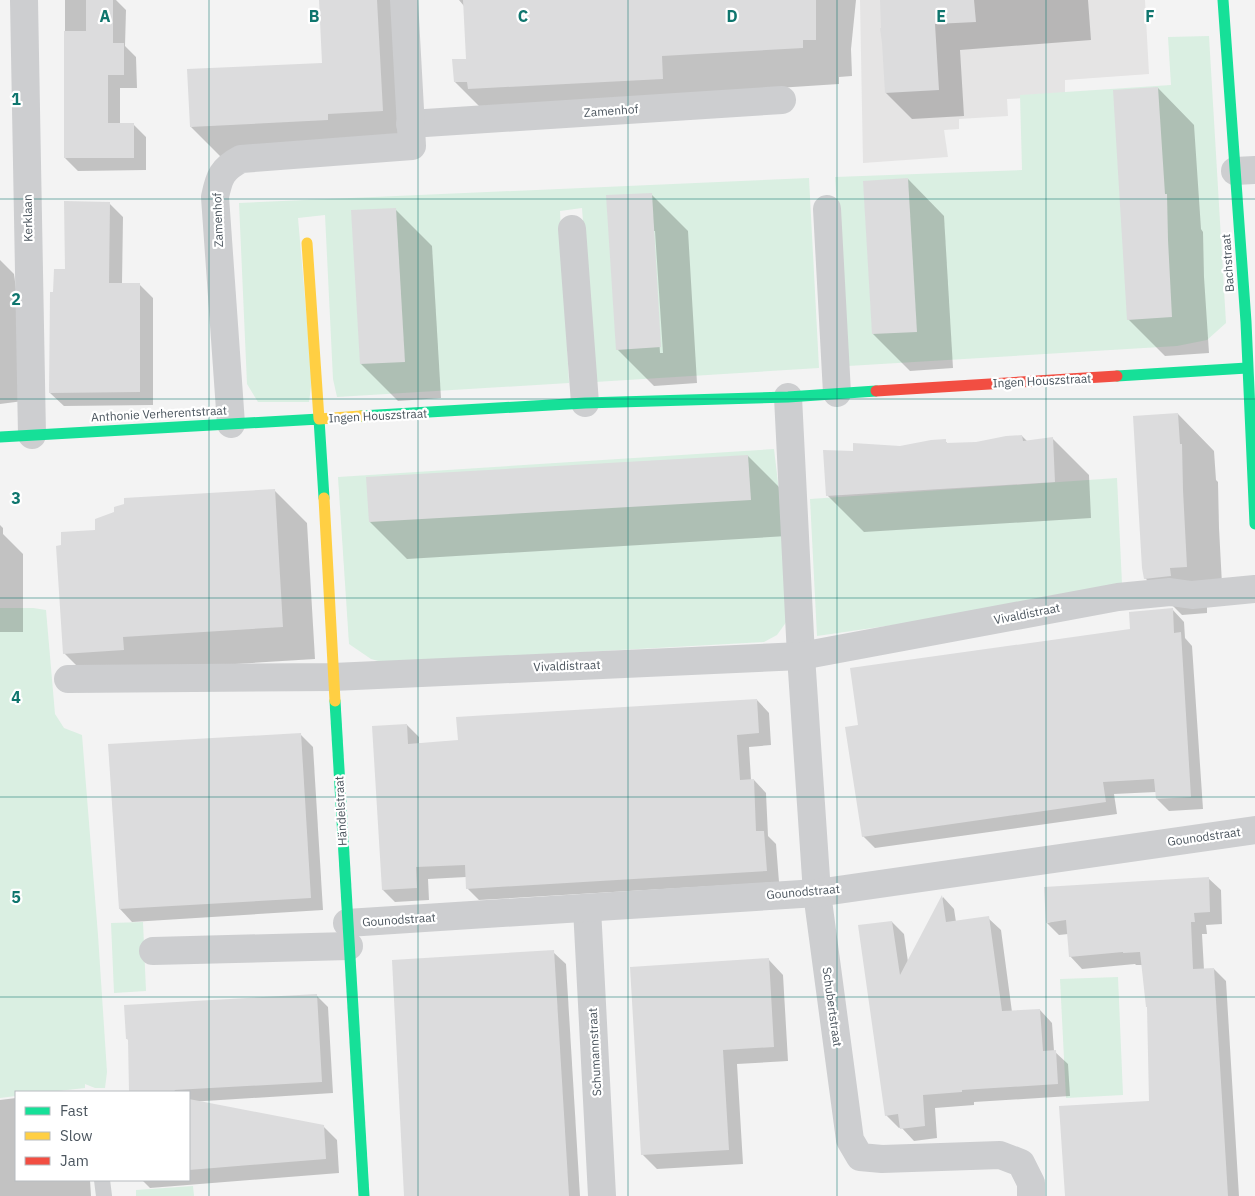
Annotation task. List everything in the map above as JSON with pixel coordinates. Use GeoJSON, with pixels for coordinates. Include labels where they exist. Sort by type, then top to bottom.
{"type":"FeatureCollection","features":[{"type":"Feature","properties":{"kind":"street","name":"Kerklaan"},"geometry":{"type":"LineString","coordinates":[[24,0],[32,435]]}},
{"type":"Feature","properties":{"kind":"street","name":"Zamenhof"},"geometry":{"type":"LineString","coordinates":[[231,424],[215,197],[218,179],[228,165],[241,159],[412,146],[404,0]]}},
{"type":"Feature","properties":{"kind":"street","name":"Bachstraat"},"geometry":{"type":"LineString","coordinates":[[1223,0],[1245,170],[1250,322],[1247,368],[1255,524]]}},
{"type":"Feature","properties":{"kind":"street","name":"Zamenhof"},"geometry":{"type":"LineString","coordinates":[[410,124],[782,100]]}},
{"type":"Feature","properties":{"kind":"street"},"geometry":{"type":"LineString","coordinates":[[827,210],[836,393]]}},
{"type":"Feature","properties":{"kind":"street"},"geometry":{"type":"LineString","coordinates":[[572,229],[585,403]]}},
{"type":"Feature","properties":{"kind":"street","name":"Ingen Houszstraat"},"geometry":{"type":"LineString","coordinates":[[307,243],[319,419],[585,403],[788,397],[1247,368]]}},
{"type":"Feature","properties":{"kind":"street"},"geometry":{"type":"LineString","coordinates":[[788,397],[800,656]]}},
{"type":"Feature","properties":{"kind":"street","name":"Anthonie Verherentstraat"},"geometry":{"type":"LineString","coordinates":[[0,436],[319,419]]}},
{"type":"Feature","properties":{"kind":"street","name":"Händelstraat"},"geometry":{"type":"LineString","coordinates":[[319,419],[364,1196]]}},
{"type":"Feature","properties":{"kind":"street","name":"Vivaldistraat"},"geometry":{"type":"LineString","coordinates":[[333,677],[800,656],[1118,597],[1170,592],[1192,595],[1255,589]]}},
{"type":"Feature","properties":{"kind":"street","name":"Schubertstraat"},"geometry":{"type":"LineString","coordinates":[[800,656],[817,892],[850,1140],[860,1156],[882,1159],[1000,1154],[1021,1163],[1031,1183],[1031,1196]]}},
{"type":"Feature","properties":{"kind":"street"},"geometry":{"type":"LineString","coordinates":[[68,679],[333,677]]}},
{"type":"Feature","properties":{"kind":"street","name":"Gounodstraat"},"geometry":{"type":"LineString","coordinates":[[348,934],[587,908],[817,892],[1255,830]]}},
{"type":"Feature","properties":{"kind":"street","name":"Schumannstraat"},"geometry":{"type":"LineString","coordinates":[[587,908],[602,1196]]}},
{"type":"Feature","properties":{"kind":"street"},"geometry":{"type":"LineString","coordinates":[[153,952],[348,934]]}},
{"type":"Feature","properties":{"kind":"lane"},"geometry":{"type":"LineString","coordinates":[[102,1181],[104,1196]]}},
{"type":"Feature","properties":{"kind":"shaded area"},"geometry":{"type":"Polygon","coordinates":[[[860,0],[1145,0],[1149,74],[1065,80],[1065,96],[1007,99],[1008,116],[959,119],[959,129],[944,130],[948,157],[863,163],[860,0]]]}},
{"type":"Feature","properties":{"kind":"green space"},"geometry":{"type":"Polygon","coordinates":[[[1209,36],[1226,323],[1207,340],[1177,346],[848,366],[835,177],[1022,170],[1020,95],[1171,85],[1168,37],[1209,36]]]}},
{"type":"Feature","properties":{"kind":"green space"},"geometry":{"type":"Polygon","coordinates":[[[809,178],[819,368],[595,382],[582,208],[560,211],[569,383],[337,397],[333,379],[325,215],[298,218],[312,379],[309,402],[258,402],[247,384],[239,203],[809,178]]]}},
{"type":"Feature","properties":{"kind":"green space"},"geometry":{"type":"Polygon","coordinates":[[[774,449],[779,491],[787,621],[777,635],[764,642],[385,663],[371,659],[349,644],[338,477],[774,449]]]}},
{"type":"Feature","properties":{"kind":"green space"},"geometry":{"type":"Polygon","coordinates":[[[1117,478],[1122,584],[1114,593],[817,636],[810,499],[1117,478]]]}},
{"type":"Feature","properties":{"kind":"green space"},"geometry":{"type":"Polygon","coordinates":[[[0,608],[33,608],[46,610],[55,714],[64,728],[82,735],[107,1072],[105,1088],[95,1088],[85,1084],[85,1088],[58,1091],[15,1091],[15,1096],[0,1098],[0,608]]]}},
{"type":"Feature","properties":{"kind":"green space"},"geometry":{"type":"Polygon","coordinates":[[[143,922],[146,991],[114,993],[111,923],[143,922]]]}},
{"type":"Feature","properties":{"kind":"green space"},"geometry":{"type":"Polygon","coordinates":[[[1118,977],[1123,1095],[1066,1098],[1060,979],[1118,977]]]}},
{"type":"Feature","properties":{"kind":"green space"},"geometry":{"type":"Polygon","coordinates":[[[193,1186],[194,1196],[136,1196],[136,1190],[193,1186]]]}},
{"type":"Feature","properties":{"kind":"building"},"geometry":{"type":"Polygon","coordinates":[[[86,0],[113,0],[113,43],[124,43],[124,75],[108,75],[108,123],[134,123],[134,158],[64,158],[64,31],[86,31],[86,0]]]}},
{"type":"Feature","properties":{"kind":"building"},"geometry":{"type":"Polygon","coordinates":[[[319,0],[377,0],[383,111],[328,114],[328,120],[190,127],[187,69],[322,63],[319,0]]]}},
{"type":"Feature","properties":{"kind":"building"},"geometry":{"type":"Polygon","coordinates":[[[463,0],[816,0],[816,40],[803,40],[803,48],[662,56],[663,79],[468,89],[467,82],[454,82],[452,59],[466,59],[463,0]]]}},
{"type":"Feature","properties":{"kind":"building"},"geometry":{"type":"Polygon","coordinates":[[[880,0],[974,0],[976,22],[935,24],[939,90],[885,93],[880,28],[880,0]]]}},
{"type":"Feature","properties":{"kind":"building"},"geometry":{"type":"Polygon","coordinates":[[[1158,87],[1165,194],[1167,194],[1172,317],[1127,320],[1113,90],[1158,87]]]}},
{"type":"Feature","properties":{"kind":"building"},"geometry":{"type":"Polygon","coordinates":[[[908,178],[917,332],[872,334],[863,181],[908,178]]]}},
{"type":"Feature","properties":{"kind":"building"},"geometry":{"type":"Polygon","coordinates":[[[652,193],[661,347],[616,350],[606,195],[652,193]]]}},
{"type":"Feature","properties":{"kind":"building"},"geometry":{"type":"Polygon","coordinates":[[[64,201],[110,202],[109,283],[140,283],[140,392],[49,393],[50,292],[53,292],[54,269],[65,269],[64,201]]]}},
{"type":"Feature","properties":{"kind":"building"},"geometry":{"type":"Polygon","coordinates":[[[396,208],[405,362],[360,364],[351,210],[396,208]]]}},
{"type":"Feature","properties":{"kind":"building"},"geometry":{"type":"Polygon","coordinates":[[[1178,413],[1180,444],[1182,444],[1187,567],[1170,568],[1171,576],[1144,579],[1133,416],[1178,413]]]}},
{"type":"Feature","properties":{"kind":"building"},"geometry":{"type":"Polygon","coordinates":[[[1022,435],[1023,441],[1053,437],[1055,482],[826,496],[823,450],[853,451],[853,443],[900,446],[931,440],[946,439],[946,443],[976,442],[1022,435]]]}},
{"type":"Feature","properties":{"kind":"building"},"geometry":{"type":"Polygon","coordinates":[[[748,455],[751,500],[369,522],[366,477],[748,455]]]}},
{"type":"Feature","properties":{"kind":"building"},"geometry":{"type":"Polygon","coordinates":[[[275,489],[283,627],[123,637],[124,650],[63,654],[56,546],[61,545],[61,532],[95,530],[95,519],[114,512],[114,507],[124,504],[124,498],[275,489]]]}},
{"type":"Feature","properties":{"kind":"building"},"geometry":{"type":"Polygon","coordinates":[[[1173,608],[1174,633],[1181,632],[1191,797],[1156,799],[1154,779],[1103,782],[1106,802],[862,837],[845,727],[858,725],[850,668],[1130,629],[1129,612],[1173,608]]]}},
{"type":"Feature","properties":{"kind":"building"},"geometry":{"type":"Polygon","coordinates":[[[757,699],[759,733],[737,735],[740,780],[754,779],[756,831],[764,831],[767,871],[466,889],[465,865],[416,867],[417,888],[382,890],[372,726],[407,724],[408,744],[458,740],[456,717],[757,699]]]}},
{"type":"Feature","properties":{"kind":"building"},"geometry":{"type":"Polygon","coordinates":[[[301,733],[311,898],[119,909],[108,744],[301,733]]]}},
{"type":"Feature","properties":{"kind":"building"},"geometry":{"type":"Polygon","coordinates":[[[1209,877],[1210,912],[1194,913],[1195,922],[1191,922],[1193,969],[1214,968],[1228,1196],[1065,1196],[1059,1106],[1149,1101],[1147,1007],[1140,952],[1069,957],[1066,920],[1046,923],[1044,887],[1209,877]]]}},
{"type":"Feature","properties":{"kind":"building"},"geometry":{"type":"Polygon","coordinates":[[[942,895],[946,922],[989,916],[1002,1011],[1040,1009],[1043,1051],[1056,1050],[1058,1084],[962,1090],[962,1092],[923,1095],[925,1126],[900,1129],[898,1114],[885,1116],[858,925],[892,921],[900,975],[942,895]]]}},
{"type":"Feature","properties":{"kind":"building"},"geometry":{"type":"Polygon","coordinates":[[[554,950],[569,1196],[404,1196],[392,960],[554,950]]]}},
{"type":"Feature","properties":{"kind":"building"},"geometry":{"type":"Polygon","coordinates":[[[769,958],[774,1047],[723,1050],[729,1150],[641,1155],[630,967],[769,958]]]}},
{"type":"Feature","properties":{"kind":"building"},"geometry":{"type":"Polygon","coordinates":[[[317,994],[322,1082],[174,1091],[129,1091],[128,1039],[126,1039],[124,1005],[317,994]]]}},
{"type":"Feature","properties":{"kind":"building"},"geometry":{"type":"Polygon","coordinates":[[[190,1099],[324,1125],[326,1159],[190,1170],[190,1099]]]}},
{"type":"Feature","properties":{"kind":"traffic: fast"},"geometry":{"type":"LineString","coordinates":[[1223,0],[1246,322],[1255,524]]}},
{"type":"Feature","properties":{"kind":"traffic: fast"},"geometry":{"type":"LineString","coordinates":[[1117,376],[1247,368]]}},
{"type":"Feature","properties":{"kind":"traffic: fast"},"geometry":{"type":"LineString","coordinates":[[361,416],[585,403],[788,397],[876,391]]}},
{"type":"Feature","properties":{"kind":"traffic: fast"},"geometry":{"type":"LineString","coordinates":[[0,437],[319,419],[324,498]]}},
{"type":"Feature","properties":{"kind":"traffic: fast"},"geometry":{"type":"LineString","coordinates":[[335,701],[364,1196]]}},
{"type":"Feature","properties":{"kind":"traffic: slow"},"geometry":{"type":"LineString","coordinates":[[307,243],[319,419],[361,416]]}},
{"type":"Feature","properties":{"kind":"traffic: slow"},"geometry":{"type":"LineString","coordinates":[[324,498],[335,701]]}},
{"type":"Feature","properties":{"kind":"traffic: jam"},"geometry":{"type":"LineString","coordinates":[[876,391],[1117,376]]}}]}
